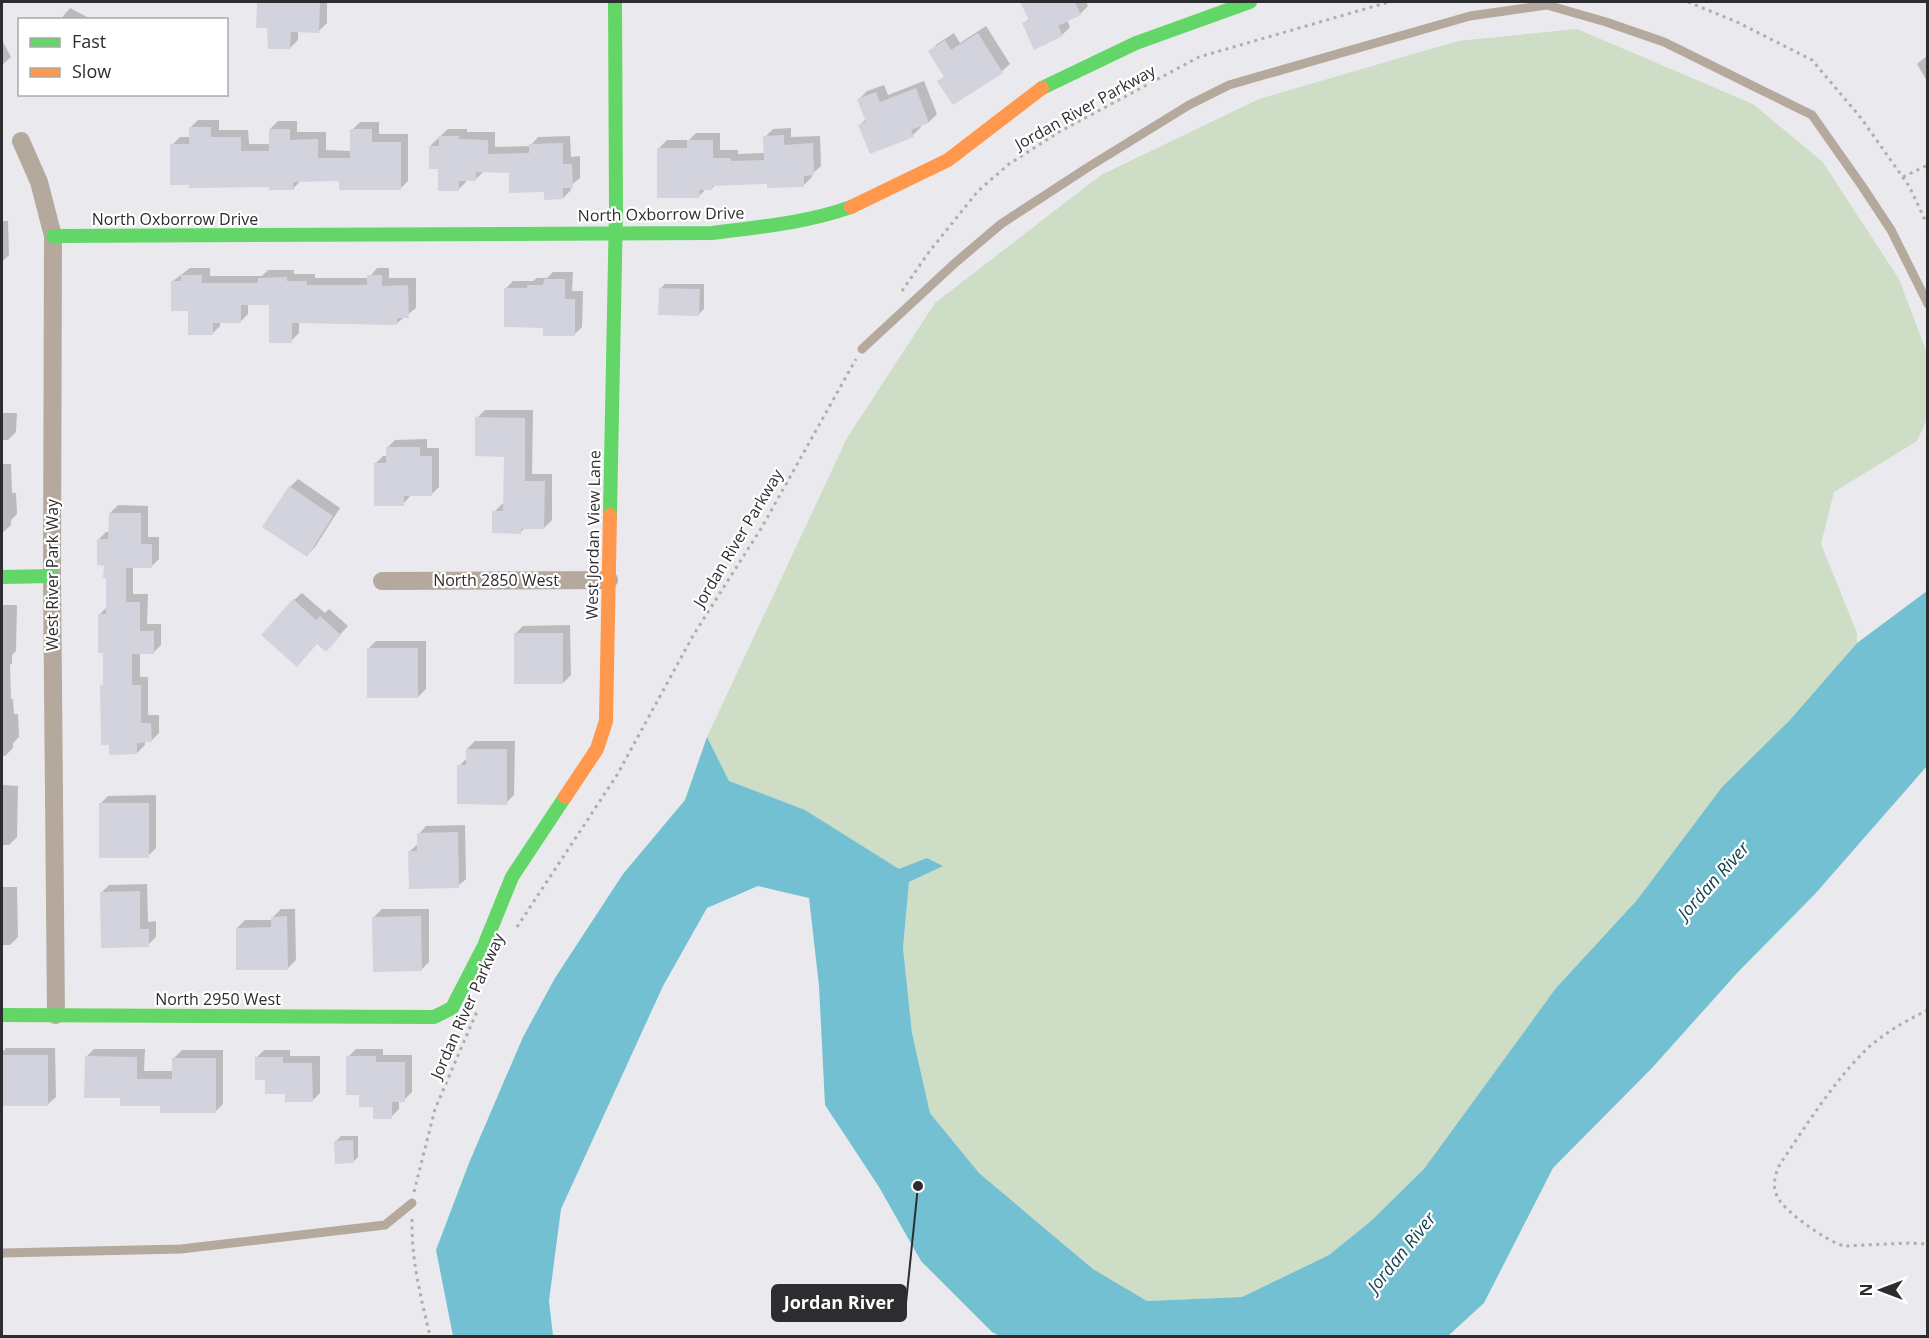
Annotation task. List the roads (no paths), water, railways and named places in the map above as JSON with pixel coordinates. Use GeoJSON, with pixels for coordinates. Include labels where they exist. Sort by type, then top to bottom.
{"type":"FeatureCollection","features":[{"type":"Feature","properties":{"kind":"street","name":"West Jordan View Lane"},"geometry":{"type":"LineString","coordinates":[[434,1017],[453,1008],[484,945],[512,876],[597,749],[606,722],[616,233],[615,2]]}},
{"type":"Feature","properties":{"kind":"street","name":"North Oxborrow Drive"},"geometry":{"type":"LineString","coordinates":[[53,236],[712,233],[825,216],[860,204],[948,160],[1038,90],[1136,43],[1248,2]]}},
{"type":"Feature","properties":{"kind":"street","name":"West River Park Way"},"geometry":{"type":"LineString","coordinates":[[21,141],[39,182],[53,236],[52,576],[56,1015]]}},
{"type":"Feature","properties":{"kind":"street"},"geometry":{"type":"LineString","coordinates":[[2,577],[52,576]]}},
{"type":"Feature","properties":{"kind":"street","name":"North 2850 West"},"geometry":{"type":"LineString","coordinates":[[382,581],[609,580]]}},
{"type":"Feature","properties":{"kind":"street","name":"North 2950 West"},"geometry":{"type":"LineString","coordinates":[[2,1014],[434,1017]]}},
{"type":"Feature","properties":{"kind":"lane"},"geometry":{"type":"LineString","coordinates":[[862,349],[1001,224],[1189,105],[1229,86],[1459,19],[1547,4],[1664,42],[1812,115],[1891,230],[1928,304]]}},
{"type":"Feature","properties":{"kind":"lane"},"geometry":{"type":"LineString","coordinates":[[2,1253],[181,1249],[385,1225],[412,1203]]}},
{"type":"Feature","properties":{"kind":"water"},"geometry":{"type":"Polygon","coordinates":[[[1927,591],[1927,766],[1815,894],[1738,972],[1652,1068],[1553,1168],[1484,1303],[1448,1336],[1000,1336],[992,1332],[921,1261],[879,1187],[825,1105],[819,986],[809,898],[758,886],[707,908],[663,986],[561,1209],[549,1301],[553,1336],[453,1336],[436,1250],[469,1163],[523,1037],[555,978],[623,874],[685,800],[707,737],[729,781],[805,810],[899,869],[927,858],[943,866],[909,882],[903,948],[912,1033],[930,1113],[979,1173],[1093,1269],[1147,1301],[1242,1297],[1329,1255],[1371,1221],[1424,1169],[1556,988],[1637,900],[1722,787],[1789,721],[1857,643],[1927,591]]]}},
{"type":"Feature","properties":{"kind":"place","name":"Jordan River"},"geometry":{"type":"Point","coordinates":[918,1186]}}]}
